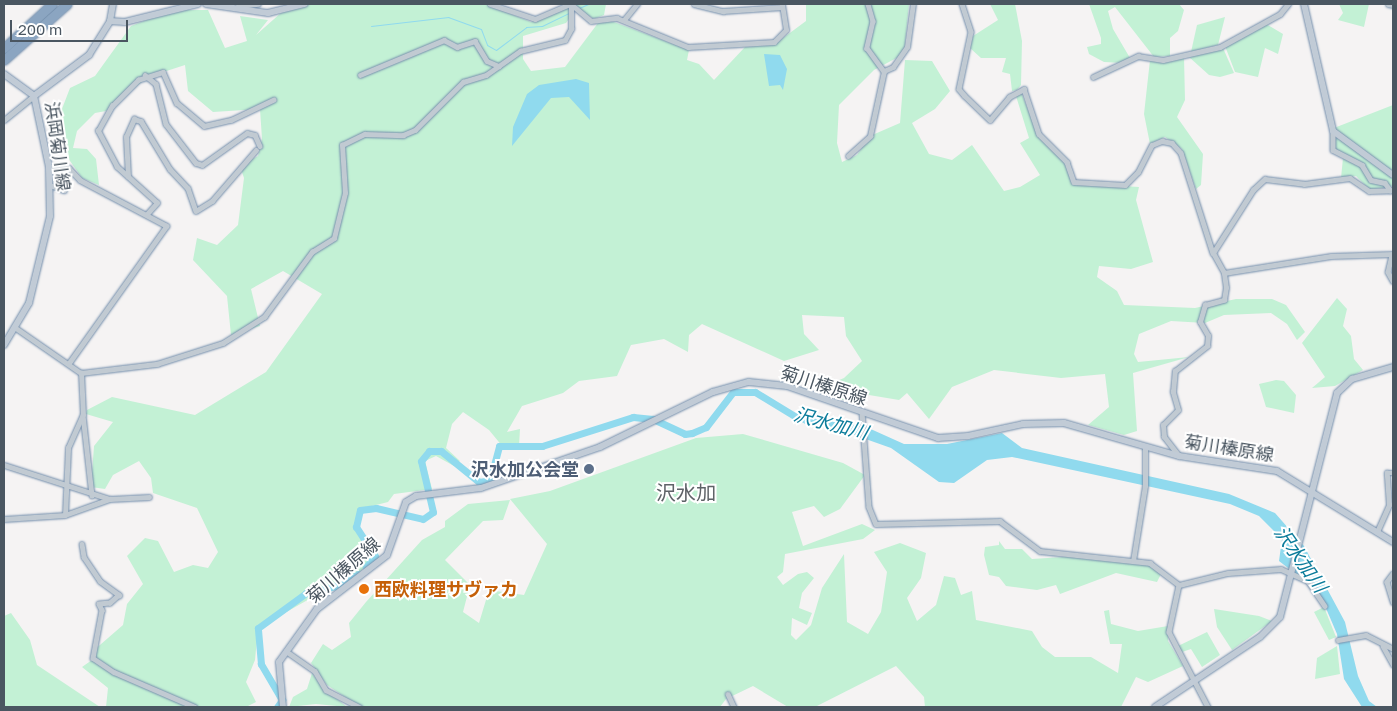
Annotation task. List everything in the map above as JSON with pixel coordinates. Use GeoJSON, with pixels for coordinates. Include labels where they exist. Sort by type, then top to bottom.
{"type":"FeatureCollection","features":[{"type":"Feature","properties":{"kind":"highway"},"geometry":{"type":"LineString","coordinates":[[4,48],[52,4]]}},
{"type":"Feature","properties":{"kind":"highway"},"geometry":{"type":"LineString","coordinates":[[4,60],[67,4]]}},
{"type":"Feature","properties":{"kind":"main road","name":"浜岡菊川線"},"geometry":{"type":"LineString","coordinates":[[4,345],[16,328],[39,269],[50,216],[49,167],[34,96],[89,55],[110,21],[113,4]]}},
{"type":"Feature","properties":{"kind":"main road"},"geometry":{"type":"LineString","coordinates":[[110,21],[125,22],[198,4]]}},
{"type":"Feature","properties":{"kind":"main road"},"geometry":{"type":"LineString","coordinates":[[206,4],[268,13],[305,4]]}},
{"type":"Feature","properties":{"kind":"main road"},"geometry":{"type":"LineString","coordinates":[[1304,4],[1333,131],[1393,175]]}},
{"type":"Feature","properties":{"kind":"main road"},"geometry":{"type":"LineString","coordinates":[[4,74],[34,96]]}},
{"type":"Feature","properties":{"kind":"main road"},"geometry":{"type":"LineString","coordinates":[[1155,707],[1273,626],[1291,573],[1309,488],[1336,393],[1352,379],[1393,367]]}},
{"type":"Feature","properties":{"kind":"main road","name":"菊川榛原線"},"geometry":{"type":"LineString","coordinates":[[283,707],[285,694],[277,670],[286,651],[317,609],[387,555],[402,509],[411,499],[424,495],[493,484],[652,424],[713,392],[749,382],[788,386],[938,438],[1047,422],[1084,427],[1179,456],[1276,471],[1309,488],[1393,542]]}},
{"type":"Feature","properties":{"kind":"street"},"geometry":{"type":"LineString","coordinates":[[232,9],[258,4]]}},
{"type":"Feature","properties":{"kind":"street"},"geometry":{"type":"LineString","coordinates":[[490,4],[535,20],[571,4]]}},
{"type":"Feature","properties":{"kind":"street"},"geometry":{"type":"LineString","coordinates":[[571,4],[591,21],[624,20],[688,48],[768,44],[784,35],[782,5],[723,11],[694,4]]}},
{"type":"Feature","properties":{"kind":"street"},"geometry":{"type":"LineString","coordinates":[[16,328],[81,373],[170,361],[223,342],[264,317],[312,252],[334,238],[345,192],[342,145],[365,134],[415,130],[463,82],[498,66],[520,52],[565,40],[571,29],[571,4]]}},
{"type":"Feature","properties":{"kind":"street"},"geometry":{"type":"LineString","coordinates":[[624,20],[637,4]]}},
{"type":"Feature","properties":{"kind":"street"},"geometry":{"type":"LineString","coordinates":[[848,156],[870,136],[884,71],[867,48],[873,21],[868,4]]}},
{"type":"Feature","properties":{"kind":"street"},"geometry":{"type":"LineString","coordinates":[[884,71],[893,66],[907,47],[912,4]]}},
{"type":"Feature","properties":{"kind":"street"},"geometry":{"type":"LineString","coordinates":[[962,4],[971,32],[959,89],[990,120],[1009,97],[1024,89],[1039,134],[1067,162],[1074,182],[1125,185],[1138,172],[1152,146],[1162,141],[1172,143],[1181,153],[1213,253],[1224,273],[1224,300],[1205,306],[1200,322],[1208,336],[1207,346],[1175,371],[1173,392],[1178,410],[1163,424],[1164,437],[1179,456]]}},
{"type":"Feature","properties":{"kind":"street"},"geometry":{"type":"LineString","coordinates":[[1093,77],[1138,56],[1163,60],[1220,47],[1280,14],[1288,4]]}},
{"type":"Feature","properties":{"kind":"street"},"geometry":{"type":"LineString","coordinates":[[1388,4],[1393,5]]}},
{"type":"Feature","properties":{"kind":"street"},"geometry":{"type":"LineString","coordinates":[[360,75],[444,40],[457,47],[475,41],[487,61],[498,66]]}},
{"type":"Feature","properties":{"kind":"street"},"geometry":{"type":"LineString","coordinates":[[147,214],[157,203],[110,159],[98,131],[112,106],[145,75],[163,72],[177,103],[204,126],[231,120],[273,100]]}},
{"type":"Feature","properties":{"kind":"street"},"geometry":{"type":"LineString","coordinates":[[128,177],[126,137],[134,119],[142,121],[170,169],[188,188],[196,211],[212,201],[258,148],[256,135],[248,133],[202,165],[196,163],[166,124],[156,84],[145,75]]}},
{"type":"Feature","properties":{"kind":"street"},"geometry":{"type":"LineString","coordinates":[[4,120],[34,96]]}},
{"type":"Feature","properties":{"kind":"street"},"geometry":{"type":"LineString","coordinates":[[1333,131],[1333,150],[1362,165],[1371,180],[1385,183],[1391,190]]}},
{"type":"Feature","properties":{"kind":"street"},"geometry":{"type":"LineString","coordinates":[[49,167],[65,166],[80,180],[167,226],[69,364]]}},
{"type":"Feature","properties":{"kind":"street"},"geometry":{"type":"LineString","coordinates":[[1213,253],[1265,179],[1304,184],[1350,178],[1369,191],[1391,190]]}},
{"type":"Feature","properties":{"kind":"street"},"geometry":{"type":"LineString","coordinates":[[50,185],[64,190]]}},
{"type":"Feature","properties":{"kind":"street"},"geometry":{"type":"LineString","coordinates":[[1224,273],[1331,256],[1392,254],[1388,272],[1393,280]]}},
{"type":"Feature","properties":{"kind":"street"},"geometry":{"type":"LineString","coordinates":[[81,373],[83,415],[92,495]]}},
{"type":"Feature","properties":{"kind":"street"},"geometry":{"type":"LineString","coordinates":[[862,413],[861,438],[869,507],[876,524],[1000,521],[1040,551],[1150,563],[1179,585],[1250,571],[1291,573],[1308,581],[1325,606]]}},
{"type":"Feature","properties":{"kind":"street"},"geometry":{"type":"LineString","coordinates":[[65,515],[63,484],[69,443],[83,415]]}},
{"type":"Feature","properties":{"kind":"street"},"geometry":{"type":"LineString","coordinates":[[1133,560],[1146,478],[1145,446]]}},
{"type":"Feature","properties":{"kind":"street"},"geometry":{"type":"LineString","coordinates":[[4,465],[92,495],[110,499],[148,497]]}},
{"type":"Feature","properties":{"kind":"street"},"geometry":{"type":"LineString","coordinates":[[1377,532],[1389,505],[1387,473],[1393,473]]}},
{"type":"Feature","properties":{"kind":"street"},"geometry":{"type":"LineString","coordinates":[[4,519],[65,515],[110,499]]}},
{"type":"Feature","properties":{"kind":"street"},"geometry":{"type":"LineString","coordinates":[[82,544],[84,557],[100,581],[119,595],[110,603],[99,604],[102,610],[93,658],[114,672],[195,707]]}},
{"type":"Feature","properties":{"kind":"street"},"geometry":{"type":"LineString","coordinates":[[1393,574],[1387,582],[1393,602]]}},
{"type":"Feature","properties":{"kind":"street"},"geometry":{"type":"LineString","coordinates":[[1179,585],[1170,632],[1208,707]]}},
{"type":"Feature","properties":{"kind":"street"},"geometry":{"type":"LineString","coordinates":[[1339,640],[1366,635],[1383,646],[1393,649]]}},
{"type":"Feature","properties":{"kind":"street"},"geometry":{"type":"LineString","coordinates":[[1383,646],[1393,664]]}},
{"type":"Feature","properties":{"kind":"street"},"geometry":{"type":"LineString","coordinates":[[286,651],[315,671],[326,690],[360,707]]}},
{"type":"Feature","properties":{"kind":"street"},"geometry":{"type":"LineString","coordinates":[[728,694],[734,707]]}},
{"type":"Feature","properties":{"kind":"green space"},"geometry":{"type":"Polygon","coordinates":[[[291,4],[485,4],[531,22],[573,4],[606,4],[604,15],[594,19],[577,8],[566,23],[523,36],[523,59],[531,71],[565,67],[598,23],[606,19],[689,50],[687,60],[699,64],[714,80],[745,47],[775,44],[806,21],[806,4],[909,4],[904,54],[874,70],[839,105],[837,143],[842,162],[857,155],[870,136],[900,123],[905,60],[932,61],[950,91],[935,109],[912,123],[929,154],[952,160],[972,145],[1004,191],[1020,187],[1040,175],[1020,143],[1029,138],[1016,96],[1021,92],[1039,138],[1065,163],[1072,183],[1139,187],[1136,200],[1153,262],[1131,269],[1099,266],[1097,277],[1117,291],[1124,305],[1195,308],[1236,299],[1272,299],[1286,305],[1305,332],[1297,340],[1287,324],[1271,313],[1224,315],[1205,323],[1171,321],[1139,334],[1134,354],[1138,362],[1189,357],[1133,373],[1137,431],[1124,435],[1088,425],[1109,407],[1105,374],[1061,378],[994,370],[952,387],[929,419],[907,393],[899,400],[869,395],[862,401],[842,400],[830,384],[844,378],[862,361],[846,336],[844,317],[802,315],[804,334],[819,350],[784,361],[702,324],[689,335],[688,352],[664,339],[631,345],[617,376],[579,381],[563,393],[522,406],[507,432],[520,429],[519,446],[503,447],[489,430],[463,412],[452,424],[446,448],[460,461],[454,466],[436,456],[425,461],[432,489],[394,494],[388,502],[364,508],[358,523],[372,560],[355,577],[337,583],[335,579],[336,584],[258,628],[255,660],[246,682],[256,702],[246,707],[106,707],[108,688],[82,667],[92,660],[93,651],[123,625],[127,604],[143,584],[127,556],[145,538],[158,541],[174,572],[193,565],[208,568],[218,552],[197,508],[153,493],[151,478],[139,461],[113,475],[105,489],[91,487],[94,446],[113,422],[86,414],[87,410],[112,397],[195,415],[266,372],[322,294],[283,271],[251,289],[260,326],[231,335],[227,296],[193,260],[197,238],[217,245],[238,225],[244,178],[240,166],[258,156],[262,139],[260,109],[213,112],[188,91],[185,65],[148,77],[106,111],[95,113],[77,131],[73,148],[87,149],[96,159],[99,185],[82,178],[63,151],[60,114],[70,88],[95,76],[131,26],[172,10],[208,10],[225,48],[247,41],[240,16],[268,20],[256,35],[291,4]]]}},
{"type":"Feature","properties":{"kind":"green space"},"geometry":{"type":"Polygon","coordinates":[[[990,4],[1015,4],[1022,41],[1021,85],[1017,90],[1012,91],[1010,74],[1002,72],[1006,58],[981,58],[970,48],[973,36],[998,20],[990,4]]]}},
{"type":"Feature","properties":{"kind":"green space"},"geometry":{"type":"Polygon","coordinates":[[[1089,4],[1179,4],[1184,10],[1178,31],[1170,38],[1170,56],[1154,57],[1115,7],[1108,11],[1113,29],[1130,58],[1123,63],[1104,62],[1089,54],[1087,47],[1101,44],[1101,38],[1089,4]]]}},
{"type":"Feature","properties":{"kind":"green space"},"geometry":{"type":"Polygon","coordinates":[[[1339,4],[1369,4],[1364,27],[1338,20],[1343,13],[1339,4]]]}},
{"type":"Feature","properties":{"kind":"green space"},"geometry":{"type":"Polygon","coordinates":[[[1225,17],[1218,45],[1191,52],[1197,25],[1225,17]]]}},
{"type":"Feature","properties":{"kind":"green space"},"geometry":{"type":"Polygon","coordinates":[[[1266,24],[1283,34],[1278,54],[1265,48],[1258,77],[1235,72],[1225,46],[1266,24]]]}},
{"type":"Feature","properties":{"kind":"green space"},"geometry":{"type":"Polygon","coordinates":[[[1223,48],[1234,73],[1220,77],[1209,75],[1189,57],[1223,48]]]}},
{"type":"Feature","properties":{"kind":"green space"},"geometry":{"type":"Polygon","coordinates":[[[1184,57],[1185,100],[1177,117],[1203,154],[1201,185],[1196,189],[1182,149],[1165,137],[1150,144],[1144,114],[1150,60],[1184,57]]]}},
{"type":"Feature","properties":{"kind":"green space"},"geometry":{"type":"Polygon","coordinates":[[[1393,105],[1393,186],[1370,190],[1356,176],[1341,178],[1343,158],[1334,150],[1334,128],[1393,105]]]}},
{"type":"Feature","properties":{"kind":"green space"},"geometry":{"type":"Polygon","coordinates":[[[1337,298],[1347,309],[1343,326],[1351,336],[1354,359],[1363,370],[1335,386],[1312,388],[1325,377],[1302,343],[1337,298]]]}},
{"type":"Feature","properties":{"kind":"green space"},"geometry":{"type":"Polygon","coordinates":[[[1276,380],[1284,381],[1296,395],[1294,413],[1266,407],[1259,384],[1276,380]]]}},
{"type":"Feature","properties":{"kind":"green space"},"geometry":{"type":"Polygon","coordinates":[[[743,434],[843,463],[865,475],[840,509],[824,517],[814,506],[792,512],[803,546],[862,524],[875,530],[863,539],[785,554],[783,572],[777,577],[783,585],[798,574],[807,572],[814,578],[802,593],[799,608],[812,613],[807,625],[792,618],[791,635],[796,640],[811,625],[822,588],[844,554],[847,622],[868,634],[881,612],[887,572],[874,552],[900,543],[926,553],[921,578],[907,598],[917,621],[936,605],[944,576],[955,578],[961,595],[972,591],[976,620],[1032,631],[1042,647],[1055,657],[1091,657],[1118,673],[1122,644],[1110,644],[1104,611],[1109,610],[1111,624],[1138,631],[1168,626],[1168,641],[1183,666],[1148,682],[1136,677],[1121,707],[925,707],[924,697],[896,666],[815,707],[788,707],[753,686],[726,699],[720,707],[360,707],[327,685],[311,663],[323,644],[332,650],[351,637],[349,623],[366,602],[422,540],[445,527],[445,521],[468,504],[510,500],[503,520],[483,521],[445,560],[470,585],[463,612],[479,623],[489,590],[524,595],[547,544],[510,499],[550,491],[696,438],[743,434]]]}},
{"type":"Feature","properties":{"kind":"green space"},"geometry":{"type":"Polygon","coordinates":[[[999,541],[1005,549],[1022,549],[1032,559],[1078,556],[1148,563],[1161,574],[1157,582],[1116,573],[1060,594],[1056,585],[1037,590],[1006,586],[999,577],[989,575],[984,555],[985,547],[999,545],[999,541]]]}},
{"type":"Feature","properties":{"kind":"green space"},"geometry":{"type":"Polygon","coordinates":[[[1324,607],[1336,637],[1329,640],[1314,612],[1324,607]]]}},
{"type":"Feature","properties":{"kind":"green space"},"geometry":{"type":"Polygon","coordinates":[[[1214,609],[1259,616],[1272,621],[1232,650],[1217,627],[1214,609]]]}},
{"type":"Feature","properties":{"kind":"green space"},"geometry":{"type":"Polygon","coordinates":[[[11,613],[30,640],[37,665],[100,707],[4,707],[4,616],[11,613]]]}},
{"type":"Feature","properties":{"kind":"green space"},"geometry":{"type":"Polygon","coordinates":[[[1207,632],[1220,655],[1202,667],[1191,649],[1182,652],[1178,646],[1207,632]]]}},
{"type":"Feature","properties":{"kind":"green space"},"geometry":{"type":"Polygon","coordinates":[[[1337,646],[1340,674],[1315,679],[1317,658],[1337,646]]]}},
{"type":"Feature","properties":{"kind":"green space"},"geometry":{"type":"Polygon","coordinates":[[[312,673],[321,686],[347,707],[316,704],[289,707],[293,697],[307,689],[312,673]]]}},
{"type":"Feature","properties":{"kind":"water"},"geometry":{"type":"Polygon","coordinates":[[[764,54],[780,55],[787,69],[783,90],[780,85],[769,86],[764,54]]]}},
{"type":"Feature","properties":{"kind":"water"},"geometry":{"type":"Polygon","coordinates":[[[576,79],[589,83],[590,120],[569,97],[551,98],[512,146],[513,127],[527,94],[539,85],[576,79]]]}},
{"type":"Feature","properties":{"kind":"water"},"geometry":{"type":"Polygon","coordinates":[[[789,415],[864,426],[904,444],[947,444],[1002,433],[1022,448],[1229,494],[1275,513],[1304,546],[1345,622],[1358,676],[1369,701],[1377,707],[1362,707],[1344,679],[1337,634],[1325,606],[1309,584],[1279,561],[1282,539],[1259,516],[1230,504],[1012,457],[987,460],[954,483],[939,482],[891,448],[829,426],[809,426],[789,415]]]}},
{"type":"Feature","properties":{"kind":"waterway"},"geometry":{"type":"LineString","coordinates":[[579,8],[588,4]]}},
{"type":"Feature","properties":{"kind":"waterway"},"geometry":{"type":"LineString","coordinates":[[371,26],[448,17],[481,29],[487,45],[496,50],[526,27],[542,26],[569,13]]}},
{"type":"Feature","properties":{"kind":"waterway","name":"沢水加川"},"geometry":{"type":"LineString","coordinates":[[366,567],[375,556],[356,527],[360,510],[376,508],[423,519],[433,512],[421,461],[429,451],[441,451],[479,482],[490,480],[499,446],[542,446],[633,417],[653,419],[685,434],[692,433],[706,427],[733,392],[755,392],[798,418]]}},
{"type":"Feature","properties":{"kind":"waterway","name":"沢水加川"},"geometry":{"type":"LineString","coordinates":[[277,707],[282,700],[261,664],[258,628],[306,593],[341,585],[358,574]]}},
{"type":"Feature","properties":{"kind":"place","name":"沢水加公会堂"},"geometry":{"type":"Point","coordinates":[589,469]}},
{"type":"Feature","properties":{"kind":"place","name":"西欧料理サヴァカ"},"geometry":{"type":"Point","coordinates":[364,589]}},
{"type":"Feature","properties":{"kind":"district","name":"沢水加"},"geometry":{"type":"Point","coordinates":[686,492]}}]}
